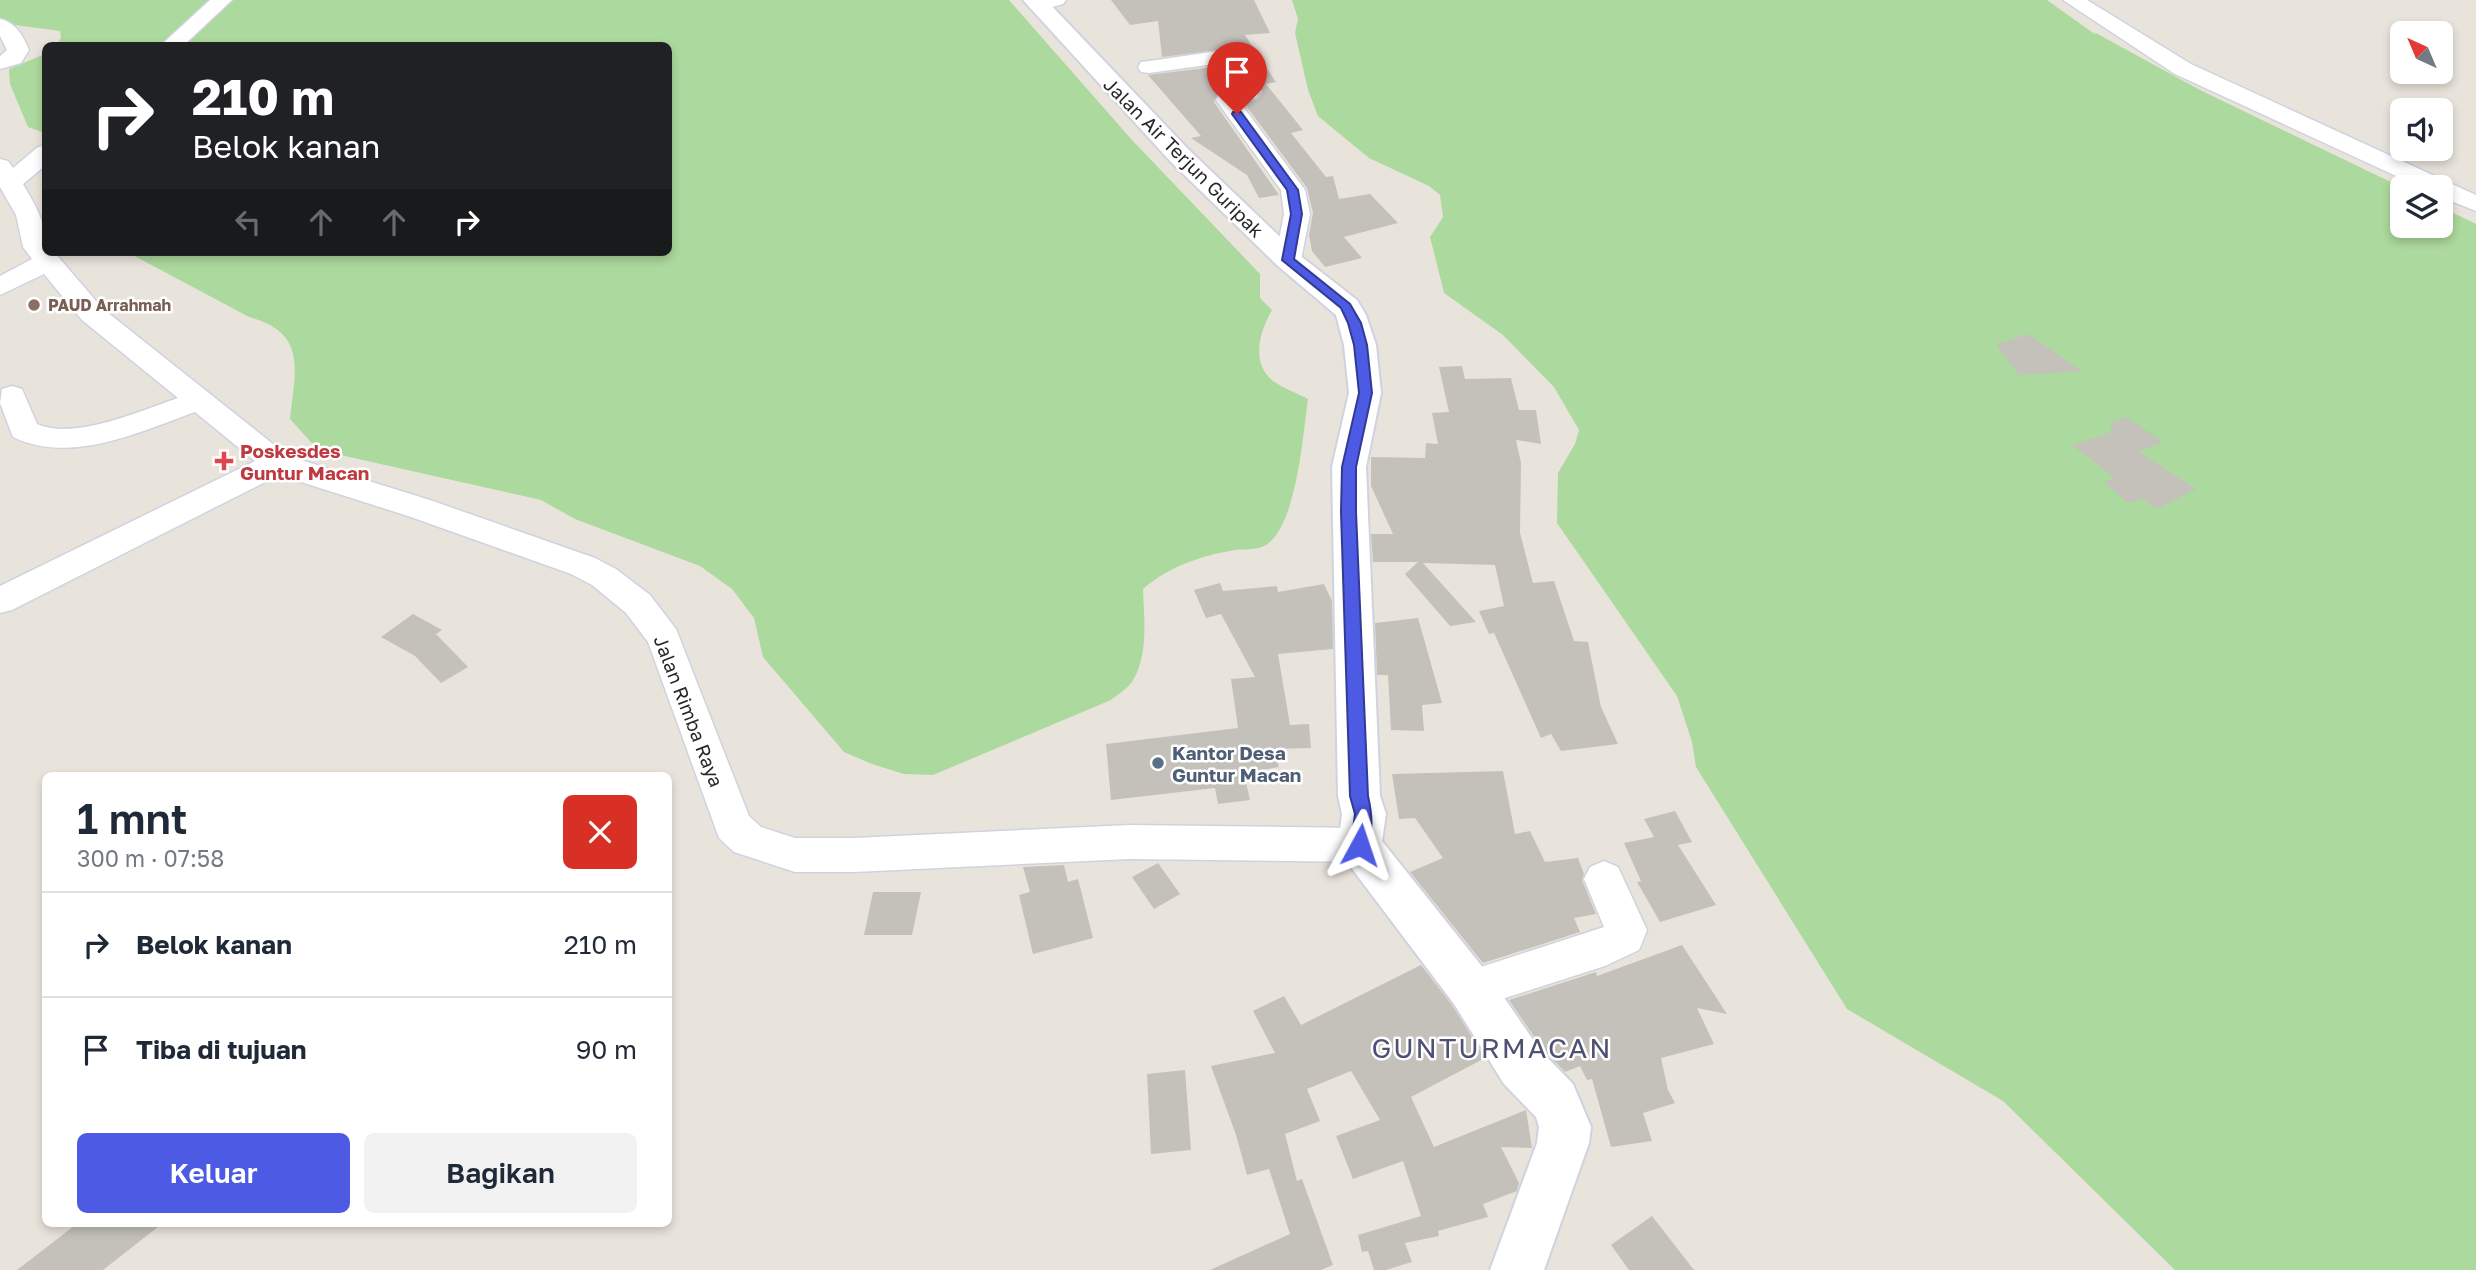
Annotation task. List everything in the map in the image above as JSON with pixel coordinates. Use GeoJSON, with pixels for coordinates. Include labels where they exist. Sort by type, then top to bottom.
{"type":"FeatureCollection","features":[{"type":"Feature","properties":{"kind":"street"},"geometry":{"type":"LineString","coordinates":[[175,42],[222,0]]}},
{"type":"Feature","properties":{"kind":"street"},"geometry":{"type":"LineString","coordinates":[[2073,0],[2183,69],[2412,175]]}},
{"type":"Feature","properties":{"kind":"street","name":"Jalan Air Terjun Guripak"},"geometry":{"type":"LineString","coordinates":[[1043,2],[1180,155],[1288,260],[1346,306],[1355,323],[1364,367],[1365,393],[1349,467],[1359,796],[1364,814],[1360,845]]}},
{"type":"Feature","properties":{"kind":"street"},"geometry":{"type":"LineString","coordinates":[[0,25],[13,36],[18,50],[13,58],[0,63]]}},
{"type":"Feature","properties":{"kind":"street"},"geometry":{"type":"LineString","coordinates":[[1149,67],[1219,57],[1247,88],[1248,93],[1230,96],[1227,100],[1293,190],[1297,214],[1288,260]]}},
{"type":"Feature","properties":{"kind":"street"},"geometry":{"type":"LineString","coordinates":[[6,174],[42,154]]}},
{"type":"Feature","properties":{"kind":"street","name":"Jalan Rimba Raya"},"geometry":{"type":"LineString","coordinates":[[6,174],[29,215],[36,247],[42,255]]}},
{"type":"Feature","properties":{"kind":"street"},"geometry":{"type":"LineString","coordinates":[[2453,194],[2476,204]]}},
{"type":"Feature","properties":{"kind":"street","name":"Jalan Rimba Raya"},"geometry":{"type":"LineString","coordinates":[[43,256],[92,314],[277,463],[330,482],[419,508],[583,566],[622,590],[638,604],[664,638],[733,826],[748,840],[795,855],[854,855],[1130,842],[1360,845]]}},
{"type":"Feature","properties":{"kind":"street"},"geometry":{"type":"LineString","coordinates":[[0,287],[47,262]]}},
{"type":"Feature","properties":{"kind":"street"},"geometry":{"type":"LineString","coordinates":[[12,395],[24,430],[35,437],[52,439],[85,436],[199,401]]}},
{"type":"Feature","properties":{"kind":"street"},"geometry":{"type":"LineString","coordinates":[[0,601],[277,463]]}},
{"type":"Feature","properties":{"kind":"street"},"geometry":{"type":"LineString","coordinates":[[1360,845],[1471,989],[1522,1067],[1555,1101],[1565,1127],[1552,1177],[1517,1270]]}},
{"type":"Feature","properties":{"kind":"street"},"geometry":{"type":"LineString","coordinates":[[1471,989],[1605,947],[1624,937],[1626,930],[1604,879]]}},
{"type":"Feature","properties":{"kind":"green space"},"geometry":{"type":"Polygon","coordinates":[[[0,0],[1009,0],[1132,140],[1260,274],[1260,298],[1272,310],[1259,346],[1261,365],[1273,381],[1308,399],[1291,503],[1274,538],[1262,547],[1198,559],[1164,574],[1143,589],[1144,637],[1141,660],[1132,682],[1111,700],[933,775],[904,774],[872,764],[844,752],[763,657],[754,618],[732,589],[700,566],[575,519],[541,500],[318,450],[290,419],[294,356],[281,333],[135,256],[672,256],[672,42],[58,42],[60,31],[0,23],[0,0]]]}},
{"type":"Feature","properties":{"kind":"green space"},"geometry":{"type":"Polygon","coordinates":[[[1292,0],[2047,0],[2096,35],[2094,32],[2200,90],[2390,182],[2390,238],[2453,238],[2453,213],[2476,224],[2476,1270],[2175,1270],[2003,1101],[1847,1009],[1696,767],[1692,742],[1677,696],[1557,523],[1558,473],[1575,444],[1579,430],[1554,387],[1503,335],[1444,293],[1430,237],[1443,217],[1440,195],[1429,186],[1369,158],[1318,116],[1308,90],[1295,33],[1298,19],[1292,0]]]}},
{"type":"Feature","properties":{"kind":"green space"},"geometry":{"type":"Polygon","coordinates":[[[42,55],[42,132],[28,127],[10,84],[9,69],[42,55]]]}},
{"type":"Feature","properties":{"kind":"building"},"geometry":{"type":"Polygon","coordinates":[[[1111,0],[1254,0],[1270,33],[1245,35],[1276,82],[1266,84],[1303,130],[1291,133],[1326,177],[1333,176],[1339,199],[1370,194],[1398,223],[1344,237],[1362,258],[1325,267],[1312,251],[1309,235],[1313,213],[1307,188],[1244,103],[1258,99],[1262,92],[1260,86],[1227,49],[1162,57],[1158,21],[1130,25],[1111,0]]]}},
{"type":"Feature","properties":{"kind":"building"},"geometry":{"type":"Polygon","coordinates":[[[1213,67],[1230,86],[1219,90],[1214,102],[1279,195],[1259,198],[1247,175],[1191,138],[1201,136],[1148,75],[1213,67]]]}},
{"type":"Feature","properties":{"kind":"building"},"geometry":{"type":"Polygon","coordinates":[[[2028,334],[2082,371],[2019,375],[1996,345],[2028,334]]]}},
{"type":"Feature","properties":{"kind":"building"},"geometry":{"type":"Polygon","coordinates":[[[1462,366],[1465,379],[1511,378],[1519,410],[1536,410],[1541,444],[1516,440],[1521,463],[1520,533],[1533,583],[1554,581],[1574,641],[1588,642],[1601,707],[1618,744],[1561,751],[1551,734],[1541,738],[1494,633],[1489,634],[1479,611],[1504,606],[1495,565],[1423,563],[1476,622],[1450,626],[1405,574],[1418,562],[1373,562],[1371,534],[1393,534],[1371,486],[1371,457],[1425,458],[1426,443],[1438,444],[1432,413],[1449,412],[1439,367],[1462,366]]]}},
{"type":"Feature","properties":{"kind":"building"},"geometry":{"type":"Polygon","coordinates":[[[2126,417],[2163,442],[2139,452],[2196,489],[2157,509],[2142,499],[2128,503],[2104,482],[2115,478],[2072,445],[2112,432],[2110,424],[2126,417]]]}},
{"type":"Feature","properties":{"kind":"building"},"geometry":{"type":"Polygon","coordinates":[[[1220,583],[1223,591],[1277,586],[1278,592],[1324,584],[1332,601],[1333,649],[1278,654],[1290,725],[1309,724],[1311,748],[1273,749],[1279,767],[1244,773],[1250,800],[1218,804],[1215,788],[1111,800],[1106,744],[1238,728],[1231,679],[1255,677],[1221,614],[1206,618],[1194,590],[1220,583]]]}},
{"type":"Feature","properties":{"kind":"building"},"geometry":{"type":"Polygon","coordinates":[[[413,614],[442,630],[436,634],[468,667],[441,683],[415,656],[381,637],[413,614]]]}},
{"type":"Feature","properties":{"kind":"building"},"geometry":{"type":"Polygon","coordinates":[[[1418,618],[1442,703],[1422,705],[1424,731],[1391,730],[1388,675],[1377,675],[1375,623],[1418,618]]]}},
{"type":"Feature","properties":{"kind":"building"},"geometry":{"type":"Polygon","coordinates":[[[1503,771],[1515,834],[1530,831],[1545,862],[1578,858],[1584,874],[1582,880],[1596,914],[1574,918],[1580,932],[1483,963],[1410,872],[1443,858],[1415,818],[1399,819],[1392,774],[1503,771]]]}},
{"type":"Feature","properties":{"kind":"building"},"geometry":{"type":"Polygon","coordinates":[[[1675,811],[1692,842],[1678,845],[1716,905],[1660,922],[1637,882],[1641,881],[1624,843],[1654,837],[1644,819],[1675,811]]]}},
{"type":"Feature","properties":{"kind":"building"},"geometry":{"type":"Polygon","coordinates":[[[1158,863],[1180,894],[1154,909],[1132,877],[1158,863]]]}},
{"type":"Feature","properties":{"kind":"building"},"geometry":{"type":"Polygon","coordinates":[[[1064,865],[1068,882],[1078,879],[1093,938],[1033,954],[1019,895],[1030,892],[1023,867],[1064,865]]]}},
{"type":"Feature","properties":{"kind":"building"},"geometry":{"type":"Polygon","coordinates":[[[873,892],[921,892],[912,935],[864,935],[873,892]]]}},
{"type":"Feature","properties":{"kind":"building"},"geometry":{"type":"Polygon","coordinates":[[[1682,945],[1727,1014],[1697,1008],[1714,1044],[1661,1058],[1668,1090],[1675,1103],[1643,1113],[1652,1141],[1611,1147],[1592,1079],[1587,1080],[1580,1066],[1565,1072],[1542,1048],[1509,1000],[1596,972],[1597,976],[1682,945]]]}},
{"type":"Feature","properties":{"kind":"building"},"geometry":{"type":"Polygon","coordinates":[[[1421,965],[1452,1005],[1485,1058],[1411,1097],[1434,1147],[1526,1110],[1532,1148],[1501,1147],[1519,1183],[1517,1191],[1483,1204],[1488,1217],[1438,1231],[1439,1236],[1405,1243],[1412,1262],[1386,1270],[1374,1270],[1368,1251],[1362,1252],[1358,1235],[1421,1216],[1403,1161],[1353,1179],[1336,1136],[1380,1120],[1351,1071],[1307,1089],[1320,1121],[1285,1134],[1297,1181],[1302,1179],[1333,1265],[1321,1270],[1210,1270],[1290,1234],[1269,1169],[1247,1175],[1211,1066],[1275,1053],[1253,1011],[1284,996],[1301,1025],[1421,965]]]}},
{"type":"Feature","properties":{"kind":"building"},"geometry":{"type":"Polygon","coordinates":[[[1185,1070],[1191,1150],[1151,1154],[1147,1074],[1185,1070]]]}},
{"type":"Feature","properties":{"kind":"building"},"geometry":{"type":"Polygon","coordinates":[[[1652,1216],[1694,1270],[1629,1270],[1611,1245],[1652,1216]]]}},
{"type":"Feature","properties":{"kind":"building"},"geometry":{"type":"Polygon","coordinates":[[[73,1227],[158,1227],[103,1270],[17,1270],[73,1227]]]}},
{"type":"Feature","properties":{"kind":"place","name":"PAUD Arrahmah"},"geometry":{"type":"Point","coordinates":[34,305]}},
{"type":"Feature","properties":{"kind":"place","name":"Poskesdes Guntur Macan"},"geometry":{"type":"Point","coordinates":[224,461]}},
{"type":"Feature","properties":{"kind":"place","name":"Kantor Desa Guntur Macan"},"geometry":{"type":"Point","coordinates":[1158,763]}},
{"type":"Feature","properties":{"kind":"district","name":"GUNTURMACAN"},"geometry":{"type":"Point","coordinates":[1492,1047]}},
{"type":"Feature","properties":{"kind":"route"},"geometry":{"type":"LineString","coordinates":[[1237,114],[1293,190],[1297,214],[1288,260],[1346,306],[1355,323],[1364,367],[1363,413],[1349,467],[1359,796],[1364,814],[1360,845]]}}]}
